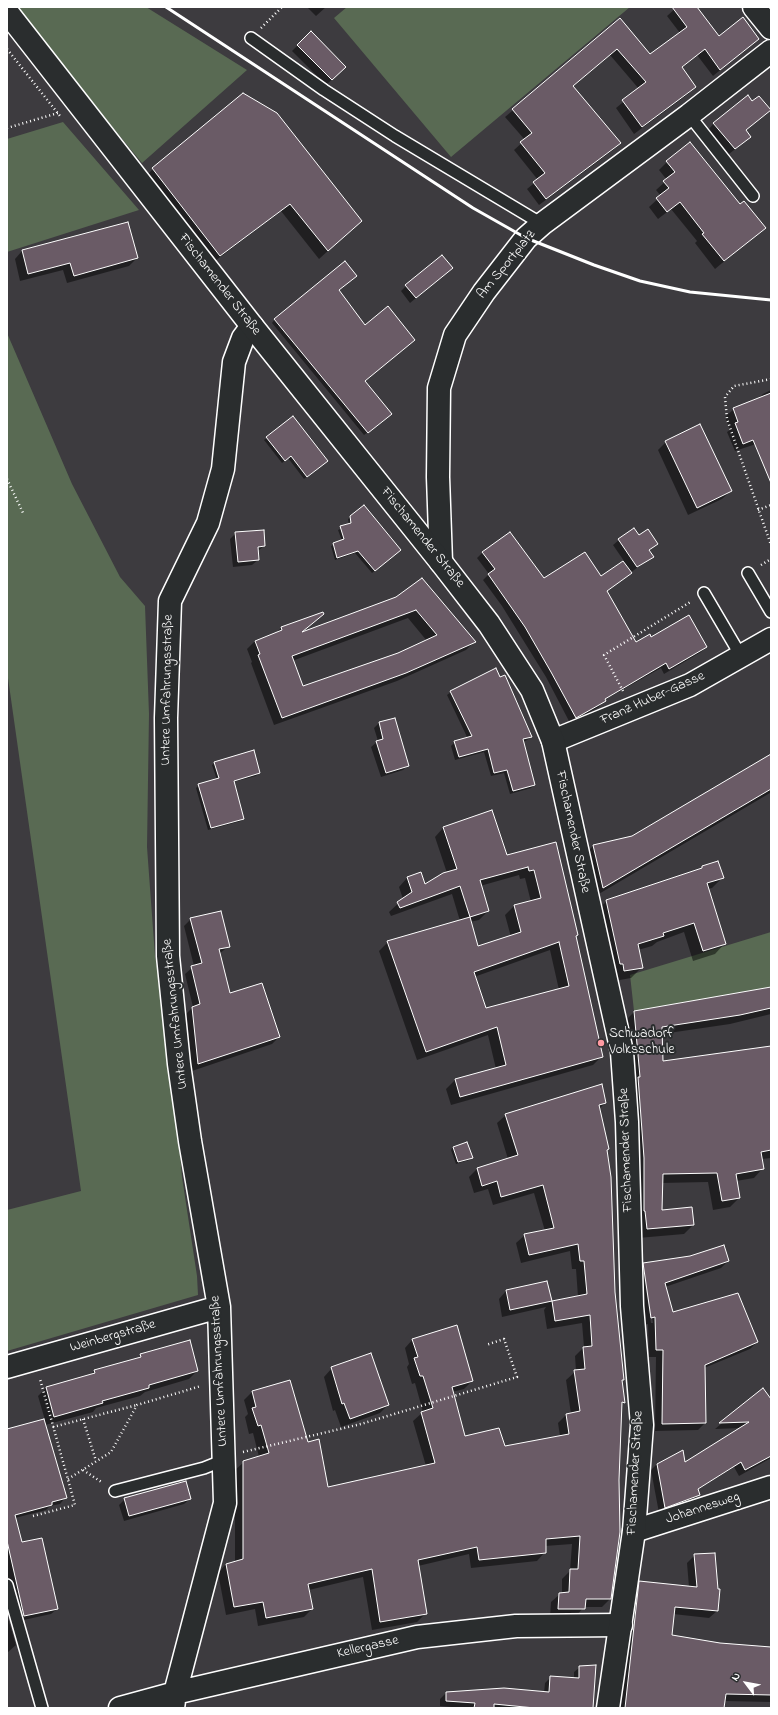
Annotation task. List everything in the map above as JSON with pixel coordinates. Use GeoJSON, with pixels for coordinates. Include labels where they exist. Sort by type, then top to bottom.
{"type":"FeatureCollection","features":[{"type":"Feature","properties":{"kind":"street"},"geometry":{"type":"LineString","coordinates":[[754,7],[771,28]]}},
{"type":"Feature","properties":{"kind":"street","name":"Fischamender Straße"},"geometry":{"type":"LineString","coordinates":[[7,12],[252,326],[489,624],[532,690],[553,741],[622,1052],[627,1122],[632,1306],[642,1425],[634,1530],[608,1708]]}},
{"type":"Feature","properties":{"kind":"street","name":"Am Sportplatz"},"geometry":{"type":"LineString","coordinates":[[441,562],[438,477],[439,388],[455,335],[484,292],[526,238],[542,224],[689,115],[771,51]]}},
{"type":"Feature","properties":{"kind":"street","name":"Untere Umfahrungsstraße"},"geometry":{"type":"LineString","coordinates":[[174,1701],[226,1503],[219,1307],[190,1141],[179,1064],[168,956],[166,718],[170,600],[208,523],[223,468],[234,362],[243,338],[252,326]]}},
{"type":"Feature","properties":{"kind":"street","name":"Franz Huber-Gasse"},"geometry":{"type":"LineString","coordinates":[[553,741],[690,685],[771,639]]}},
{"type":"Feature","properties":{"kind":"street","name":"Weinbergstraße"},"geometry":{"type":"LineString","coordinates":[[7,1367],[219,1307]]}},
{"type":"Feature","properties":{"kind":"street","name":"Johannesweg"},"geometry":{"type":"LineString","coordinates":[[634,1530],[771,1487]]}},
{"type":"Feature","properties":{"kind":"street","name":"Kellergasse"},"geometry":{"type":"LineString","coordinates":[[120,1708],[174,1701],[417,1637],[516,1626],[621,1625]]}},
{"type":"Feature","properties":{"kind":"lane"},"geometry":{"type":"LineString","coordinates":[[251,38],[324,90],[395,136],[542,224]]}},
{"type":"Feature","properties":{"kind":"lane"},"geometry":{"type":"LineString","coordinates":[[689,115],[753,196]]}},
{"type":"Feature","properties":{"kind":"lane"},"geometry":{"type":"LineString","coordinates":[[748,573],[771,612]]}},
{"type":"Feature","properties":{"kind":"lane"},"geometry":{"type":"LineString","coordinates":[[704,593],[741,656]]}},
{"type":"Feature","properties":{"kind":"lane"},"geometry":{"type":"LineString","coordinates":[[115,1491],[204,1468],[224,1460]]}},
{"type":"Feature","properties":{"kind":"lane"},"geometry":{"type":"LineString","coordinates":[[7,1585],[42,1708]]}},
{"type":"Feature","properties":{"kind":"path"},"geometry":{"type":"LineString","coordinates":[[251,38],[282,7]]}},
{"type":"Feature","properties":{"kind":"path"},"geometry":{"type":"LineString","coordinates":[[7,49],[57,113],[7,128]]}},
{"type":"Feature","properties":{"kind":"path"},"geometry":{"type":"LineString","coordinates":[[771,379],[734,386],[725,397],[727,420],[771,545]]}},
{"type":"Feature","properties":{"kind":"path"},"geometry":{"type":"LineString","coordinates":[[7,479],[24,515]]}},
{"type":"Feature","properties":{"kind":"path"},"geometry":{"type":"LineString","coordinates":[[758,510],[771,505]]}},
{"type":"Feature","properties":{"kind":"path"},"geometry":{"type":"LineString","coordinates":[[633,708],[604,655],[704,593]]}},
{"type":"Feature","properties":{"kind":"path"},"geometry":{"type":"LineString","coordinates":[[224,1460],[246,1451],[361,1424],[517,1376],[504,1339],[486,1345]]}},
{"type":"Feature","properties":{"kind":"path"},"geometry":{"type":"LineString","coordinates":[[33,1516],[75,1504],[34,1359]]}},
{"type":"Feature","properties":{"kind":"path"},"geometry":{"type":"LineString","coordinates":[[53,1427],[221,1380]]}},
{"type":"Feature","properties":{"kind":"path"},"geometry":{"type":"LineString","coordinates":[[68,1479],[111,1452],[137,1404]]}},
{"type":"Feature","properties":{"kind":"path"},"geometry":{"type":"LineString","coordinates":[[83,1419],[96,1461]]}},
{"type":"Feature","properties":{"kind":"path"},"geometry":{"type":"LineString","coordinates":[[84,1470],[115,1491]]}},
{"type":"Feature","properties":{"kind":"green space"},"geometry":{"type":"Polygon","coordinates":[[[17,7],[146,7],[247,70],[142,163],[47,48],[17,7]]]}},
{"type":"Feature","properties":{"kind":"green space"},"geometry":{"type":"Polygon","coordinates":[[[347,7],[630,7],[451,157],[334,18],[347,7]]]}},
{"type":"Feature","properties":{"kind":"green space"},"geometry":{"type":"Polygon","coordinates":[[[63,122],[139,210],[7,252],[7,139],[63,122]]]}},
{"type":"Feature","properties":{"kind":"green space"},"geometry":{"type":"Polygon","coordinates":[[[7,333],[72,484],[120,577],[145,606],[149,714],[147,847],[155,956],[168,1021],[182,1177],[197,1276],[198,1295],[7,1351],[7,1210],[81,1191],[7,671],[7,333]]]}},
{"type":"Feature","properties":{"kind":"green space"},"geometry":{"type":"Polygon","coordinates":[[[771,932],[771,987],[634,1011],[630,975],[771,932]]]}},
{"type":"Feature","properties":{"kind":"building"},"geometry":{"type":"Polygon","coordinates":[[[672,7],[697,7],[719,36],[743,17],[759,39],[720,70],[705,49],[682,67],[696,87],[642,127],[622,100],[646,82],[617,49],[573,86],[621,143],[546,199],[533,182],[545,173],[520,142],[532,133],[512,109],[620,18],[650,54],[687,27],[672,7]]]}},
{"type":"Feature","properties":{"kind":"building"},"geometry":{"type":"Polygon","coordinates":[[[311,31],[346,67],[332,80],[297,45],[311,31]]]}},
{"type":"Feature","properties":{"kind":"building"},"geometry":{"type":"Polygon","coordinates":[[[243,93],[277,113],[362,221],[328,251],[290,204],[220,256],[152,168],[243,93]]]}},
{"type":"Feature","properties":{"kind":"building"},"geometry":{"type":"Polygon","coordinates":[[[748,95],[752,101],[759,96],[771,110],[746,130],[751,137],[735,149],[713,123],[748,95]]]}},
{"type":"Feature","properties":{"kind":"building"},"geometry":{"type":"Polygon","coordinates":[[[690,142],[740,204],[744,201],[766,228],[724,261],[702,234],[704,233],[680,202],[667,212],[656,198],[669,188],[663,181],[675,172],[666,161],[690,142]]]}},
{"type":"Feature","properties":{"kind":"building"},"geometry":{"type":"Polygon","coordinates":[[[128,222],[138,258],[74,276],[70,263],[28,274],[22,250],[128,222]]]}},
{"type":"Feature","properties":{"kind":"building"},"geometry":{"type":"Polygon","coordinates":[[[442,255],[453,268],[416,298],[405,285],[442,255]]]}},
{"type":"Feature","properties":{"kind":"building"},"geometry":{"type":"Polygon","coordinates":[[[345,261],[357,276],[339,290],[365,325],[388,306],[415,340],[365,381],[392,414],[368,433],[274,319],[345,261]]]}},
{"type":"Feature","properties":{"kind":"building"},"geometry":{"type":"Polygon","coordinates":[[[771,393],[771,483],[753,440],[743,444],[735,423],[738,422],[733,408],[771,393]]]}},
{"type":"Feature","properties":{"kind":"building"},"geometry":{"type":"Polygon","coordinates":[[[293,416],[328,461],[307,477],[291,456],[285,461],[266,437],[293,416]]]}},
{"type":"Feature","properties":{"kind":"building"},"geometry":{"type":"Polygon","coordinates":[[[700,424],[732,491],[697,508],[665,441],[700,424]]]}},
{"type":"Feature","properties":{"kind":"building"},"geometry":{"type":"Polygon","coordinates":[[[364,505],[401,550],[375,571],[358,551],[337,558],[333,543],[344,539],[340,526],[351,523],[350,516],[364,505]]]}},
{"type":"Feature","properties":{"kind":"building"},"geometry":{"type":"Polygon","coordinates":[[[634,528],[639,535],[648,529],[658,544],[649,550],[654,557],[637,567],[618,539],[634,528]]]}},
{"type":"Feature","properties":{"kind":"building"},"geometry":{"type":"Polygon","coordinates":[[[264,530],[265,546],[258,547],[259,560],[238,562],[235,532],[264,530]]]}},
{"type":"Feature","properties":{"kind":"building"},"geometry":{"type":"Polygon","coordinates":[[[510,532],[544,578],[585,552],[601,576],[623,561],[632,573],[607,591],[636,642],[650,634],[651,637],[689,615],[707,647],[669,669],[666,663],[576,718],[525,627],[488,574],[495,569],[482,552],[510,532]]]}},
{"type":"Feature","properties":{"kind":"building"},"geometry":{"type":"Polygon","coordinates":[[[422,578],[476,642],[406,673],[282,718],[258,655],[260,654],[255,641],[282,630],[281,627],[323,612],[324,614],[302,632],[396,597],[422,578]],[[416,610],[292,656],[303,686],[398,653],[437,635],[416,610]]]}},
{"type":"Feature","properties":{"kind":"building"},"geometry":{"type":"Polygon","coordinates":[[[496,668],[500,677],[505,675],[532,737],[523,739],[535,785],[513,791],[507,770],[494,773],[488,749],[459,757],[454,741],[472,736],[450,691],[496,668]]]}},
{"type":"Feature","properties":{"kind":"building"},"geometry":{"type":"Polygon","coordinates":[[[395,718],[409,766],[386,773],[376,741],[383,739],[379,722],[395,718]]]}},
{"type":"Feature","properties":{"kind":"building"},"geometry":{"type":"Polygon","coordinates":[[[254,750],[260,773],[234,781],[244,819],[211,828],[198,784],[219,778],[214,762],[254,750]]]}},
{"type":"Feature","properties":{"kind":"building"},"geometry":{"type":"Polygon","coordinates":[[[771,754],[771,789],[603,888],[593,845],[632,836],[771,754]]]}},
{"type":"Feature","properties":{"kind":"building"},"geometry":{"type":"Polygon","coordinates":[[[492,810],[507,855],[556,842],[578,935],[576,936],[603,1057],[460,1097],[455,1079],[506,1065],[497,1027],[426,1052],[387,941],[470,917],[460,886],[400,908],[397,902],[412,892],[407,877],[421,872],[425,884],[443,873],[457,869],[443,827],[492,810]],[[528,867],[480,880],[489,911],[470,917],[478,946],[521,932],[514,905],[541,898],[534,870],[529,871],[528,867]],[[559,942],[474,972],[486,1008],[569,986],[559,942]]]}},
{"type":"Feature","properties":{"kind":"building"},"geometry":{"type":"Polygon","coordinates":[[[718,861],[724,878],[707,883],[726,944],[703,951],[694,923],[663,933],[664,936],[638,944],[643,968],[624,971],[623,964],[620,964],[606,900],[702,868],[702,866],[718,861]]]}},
{"type":"Feature","properties":{"kind":"building"},"geometry":{"type":"Polygon","coordinates":[[[221,911],[230,947],[219,949],[230,993],[262,983],[280,1037],[198,1064],[192,1007],[200,1004],[191,966],[202,963],[190,918],[221,911]]]}},
{"type":"Feature","properties":{"kind":"building"},"geometry":{"type":"Polygon","coordinates":[[[771,987],[771,1008],[740,1015],[662,1027],[663,1061],[771,1046],[771,1150],[761,1152],[764,1169],[736,1174],[740,1198],[722,1201],[717,1173],[663,1174],[662,1210],[692,1207],[694,1225],[647,1229],[644,1211],[644,1158],[638,1077],[640,1077],[634,1011],[771,987]]]}},
{"type":"Feature","properties":{"kind":"building"},"geometry":{"type":"Polygon","coordinates":[[[602,1084],[606,1103],[599,1105],[609,1149],[607,1150],[611,1177],[615,1292],[625,1403],[622,1402],[619,1480],[620,1532],[611,1599],[586,1599],[585,1609],[558,1609],[559,1593],[569,1592],[570,1569],[578,1569],[580,1536],[546,1539],[546,1553],[479,1560],[477,1547],[418,1560],[427,1614],[380,1622],[372,1569],[308,1584],[313,1609],[266,1618],[263,1602],[234,1607],[226,1564],[243,1559],[243,1461],[269,1453],[261,1425],[258,1426],[252,1408],[256,1407],[252,1391],[290,1380],[308,1442],[319,1439],[328,1487],[435,1463],[421,1412],[433,1408],[423,1376],[420,1376],[414,1358],[418,1357],[412,1339],[457,1325],[473,1381],[452,1387],[465,1436],[499,1428],[505,1446],[569,1434],[566,1414],[580,1411],[574,1370],[585,1369],[583,1347],[592,1346],[590,1315],[555,1321],[552,1301],[587,1294],[584,1261],[580,1261],[578,1244],[529,1255],[524,1234],[554,1228],[543,1185],[501,1197],[497,1181],[482,1186],[477,1168],[518,1155],[505,1114],[602,1084]]]}},
{"type":"Feature","properties":{"kind":"building"},"geometry":{"type":"Polygon","coordinates":[[[467,1142],[473,1158],[458,1162],[453,1147],[467,1142]]]}},
{"type":"Feature","properties":{"kind":"building"},"geometry":{"type":"Polygon","coordinates":[[[724,1245],[729,1261],[665,1283],[673,1312],[738,1293],[758,1342],[705,1365],[706,1423],[662,1424],[663,1350],[656,1350],[655,1317],[651,1318],[643,1263],[690,1256],[724,1245]]]}},
{"type":"Feature","properties":{"kind":"building"},"geometry":{"type":"Polygon","coordinates":[[[547,1281],[552,1301],[510,1310],[506,1290],[547,1281]]]}},
{"type":"Feature","properties":{"kind":"building"},"geometry":{"type":"Polygon","coordinates":[[[190,1340],[198,1371],[149,1385],[149,1388],[102,1401],[103,1403],[54,1417],[46,1387],[95,1373],[94,1370],[141,1357],[140,1354],[190,1340]]]}},
{"type":"Feature","properties":{"kind":"building"},"geometry":{"type":"Polygon","coordinates":[[[371,1353],[389,1405],[350,1419],[344,1403],[342,1404],[331,1367],[371,1353]]]}},
{"type":"Feature","properties":{"kind":"building"},"geometry":{"type":"Polygon","coordinates":[[[763,1388],[771,1399],[771,1456],[745,1470],[741,1462],[698,1489],[700,1495],[665,1508],[657,1464],[683,1450],[685,1462],[749,1422],[719,1423],[763,1388]]]}},
{"type":"Feature","properties":{"kind":"building"},"geometry":{"type":"Polygon","coordinates":[[[44,1419],[67,1498],[52,1502],[52,1505],[15,1515],[22,1542],[42,1538],[58,1609],[24,1616],[7,1541],[7,1429],[44,1419]]]}},
{"type":"Feature","properties":{"kind":"building"},"geometry":{"type":"Polygon","coordinates":[[[186,1481],[191,1499],[129,1516],[124,1498],[186,1481]]]}},
{"type":"Feature","properties":{"kind":"building"},"geometry":{"type":"Polygon","coordinates":[[[715,1553],[718,1589],[720,1589],[718,1611],[675,1607],[672,1635],[720,1643],[771,1647],[771,1695],[726,1694],[724,1708],[625,1708],[639,1581],[697,1587],[694,1554],[715,1553]]]}},
{"type":"Feature","properties":{"kind":"building"},"geometry":{"type":"Polygon","coordinates":[[[596,1665],[593,1708],[535,1708],[494,1704],[494,1708],[474,1708],[475,1703],[446,1701],[446,1692],[504,1688],[549,1692],[550,1676],[579,1678],[579,1666],[596,1665]]]}},
{"type":"Feature","properties":{"kind":"railway"},"geometry":{"type":"LineString","coordinates":[[166,7],[473,208],[526,238],[594,265],[640,281],[690,292],[771,300]]}},
{"type":"Feature","properties":{"kind":"place","name":"Schwadorf Volksschule"},"geometry":{"type":"Point","coordinates":[601,1043]}}]}
